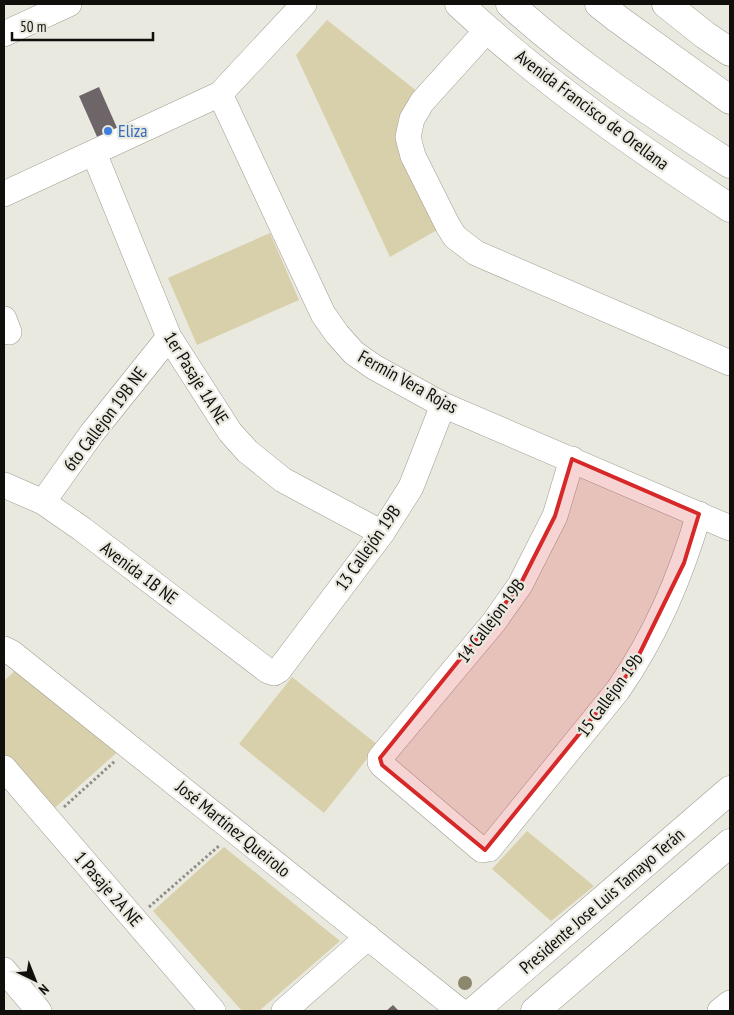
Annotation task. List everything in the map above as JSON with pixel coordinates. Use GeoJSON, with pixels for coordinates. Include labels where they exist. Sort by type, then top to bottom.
{"type":"FeatureCollection","features":[{"type":"Feature","properties":{"kind":"main road","name":"Avenida Francisco de Orellana"},"geometry":{"type":"LineString","coordinates":[[459,4],[546,79],[615,131],[730,208]]}},
{"type":"Feature","properties":{"kind":"main road","name":"Avenida Francisco de Orellana"},"geometry":{"type":"LineString","coordinates":[[510,4],[540,31],[644,108],[730,164]]}},
{"type":"Feature","properties":{"kind":"main road"},"geometry":{"type":"LineString","coordinates":[[599,4],[618,20],[730,100]]}},
{"type":"Feature","properties":{"kind":"main road"},"geometry":{"type":"LineString","coordinates":[[666,4],[730,52]]}},
{"type":"Feature","properties":{"kind":"main road","name":"Presidente Jose Luis Tamayo Terán"},"geometry":{"type":"LineString","coordinates":[[474,1011],[730,790]]}},
{"type":"Feature","properties":{"kind":"main road"},"geometry":{"type":"LineString","coordinates":[[535,1011],[730,842]]}},
{"type":"Feature","properties":{"kind":"street"},"geometry":{"type":"LineString","coordinates":[[4,34],[69,4]]}},
{"type":"Feature","properties":{"kind":"street"},"geometry":{"type":"LineString","coordinates":[[4,194],[220,94],[304,4]]}},
{"type":"Feature","properties":{"kind":"street"},"geometry":{"type":"LineString","coordinates":[[487,30],[422,102],[412,119],[408,137],[412,156],[455,237],[476,252],[730,362]]}},
{"type":"Feature","properties":{"kind":"street","name":"Fermín Vera Rojas"},"geometry":{"type":"LineString","coordinates":[[220,94],[323,314],[354,353],[374,367],[443,405],[730,528]]}},
{"type":"Feature","properties":{"kind":"street","name":"1er Pasaje 1A NE"},"geometry":{"type":"LineString","coordinates":[[94,152],[169,337],[230,432],[247,451],[283,480],[382,533]]}},
{"type":"Feature","properties":{"kind":"street","name":"6to Callejon 19B NE"},"geometry":{"type":"LineString","coordinates":[[43,502],[92,433],[169,337]]}},
{"type":"Feature","properties":{"kind":"street","name":"13 Callejón 19B"},"geometry":{"type":"LineString","coordinates":[[268,671],[274,673],[279,670],[382,533],[411,487],[443,405]]}},
{"type":"Feature","properties":{"kind":"street","name":"14 Callejon 19B"},"geometry":{"type":"LineString","coordinates":[[482,850],[382,766],[380,758],[494,622],[520,585],[555,516],[572,459]]}},
{"type":"Feature","properties":{"kind":"street","name":"Avenida 1B NE"},"geometry":{"type":"LineString","coordinates":[[4,485],[43,502],[82,529],[268,671]]}},
{"type":"Feature","properties":{"kind":"street","name":"15 Callejon 19b"},"geometry":{"type":"LineString","coordinates":[[482,850],[489,848],[618,690],[632,670],[661,617],[684,563],[699,514]]}},
{"type":"Feature","properties":{"kind":"street","name":"José Martínez Queirolo"},"geometry":{"type":"LineString","coordinates":[[7,654],[130,747],[460,1011]]}},
{"type":"Feature","properties":{"kind":"street","name":"1 Pasaje 2A NE"},"geometry":{"type":"LineString","coordinates":[[4,768],[213,1011]]}},
{"type":"Feature","properties":{"kind":"street"},"geometry":{"type":"LineString","coordinates":[[284,1011],[368,937]]}},
{"type":"Feature","properties":{"kind":"street"},"geometry":{"type":"LineString","coordinates":[[4,970],[39,1011]]}},
{"type":"Feature","properties":{"kind":"street"},"geometry":{"type":"LineString","coordinates":[[720,1011],[730,1003]]}},
{"type":"Feature","properties":{"kind":"path"},"geometry":{"type":"LineString","coordinates":[[49,821],[130,747]]}},
{"type":"Feature","properties":{"kind":"path"},"geometry":{"type":"LineString","coordinates":[[134,920],[235,831]]}},
{"type":"Feature","properties":{"kind":"highlighted area"},"geometry":{"type":"Polygon","coordinates":[[[572,459],[699,514],[684,563],[632,669],[485,850],[382,765],[380,758],[520,585],[555,516],[572,459]]]}},
{"type":"Feature","properties":{"kind":"shaded area"},"geometry":{"type":"Polygon","coordinates":[[[327,20],[418,92],[406,109],[444,226],[390,257],[296,55],[327,20]]]}},
{"type":"Feature","properties":{"kind":"shaded area"},"geometry":{"type":"Polygon","coordinates":[[[270,233],[299,300],[197,345],[168,278],[270,233]]]}},
{"type":"Feature","properties":{"kind":"shaded area"},"geometry":{"type":"Polygon","coordinates":[[[19,667],[122,748],[50,812],[4,757],[4,681],[19,667]]]}},
{"type":"Feature","properties":{"kind":"shaded area"},"geometry":{"type":"Polygon","coordinates":[[[292,677],[378,745],[324,813],[239,744],[292,677]]]}},
{"type":"Feature","properties":{"kind":"shaded area"},"geometry":{"type":"Polygon","coordinates":[[[527,831],[594,886],[551,921],[492,869],[527,831]]]}},
{"type":"Feature","properties":{"kind":"shaded area"},"geometry":{"type":"Polygon","coordinates":[[[224,847],[340,941],[259,1011],[242,1011],[153,911],[224,847]]]}},
{"type":"Feature","properties":{"kind":"building"},"geometry":{"type":"Polygon","coordinates":[[[99,87],[118,130],[98,139],[79,96],[99,87]]]}},
{"type":"Feature","properties":{"kind":"building"},"geometry":{"type":"Polygon","coordinates":[[[393,1005],[399,1011],[386,1011],[393,1005]]]}},
{"type":"Feature","properties":{"kind":"place","name":"Eliza"},"geometry":{"type":"Point","coordinates":[108,131]}}]}
